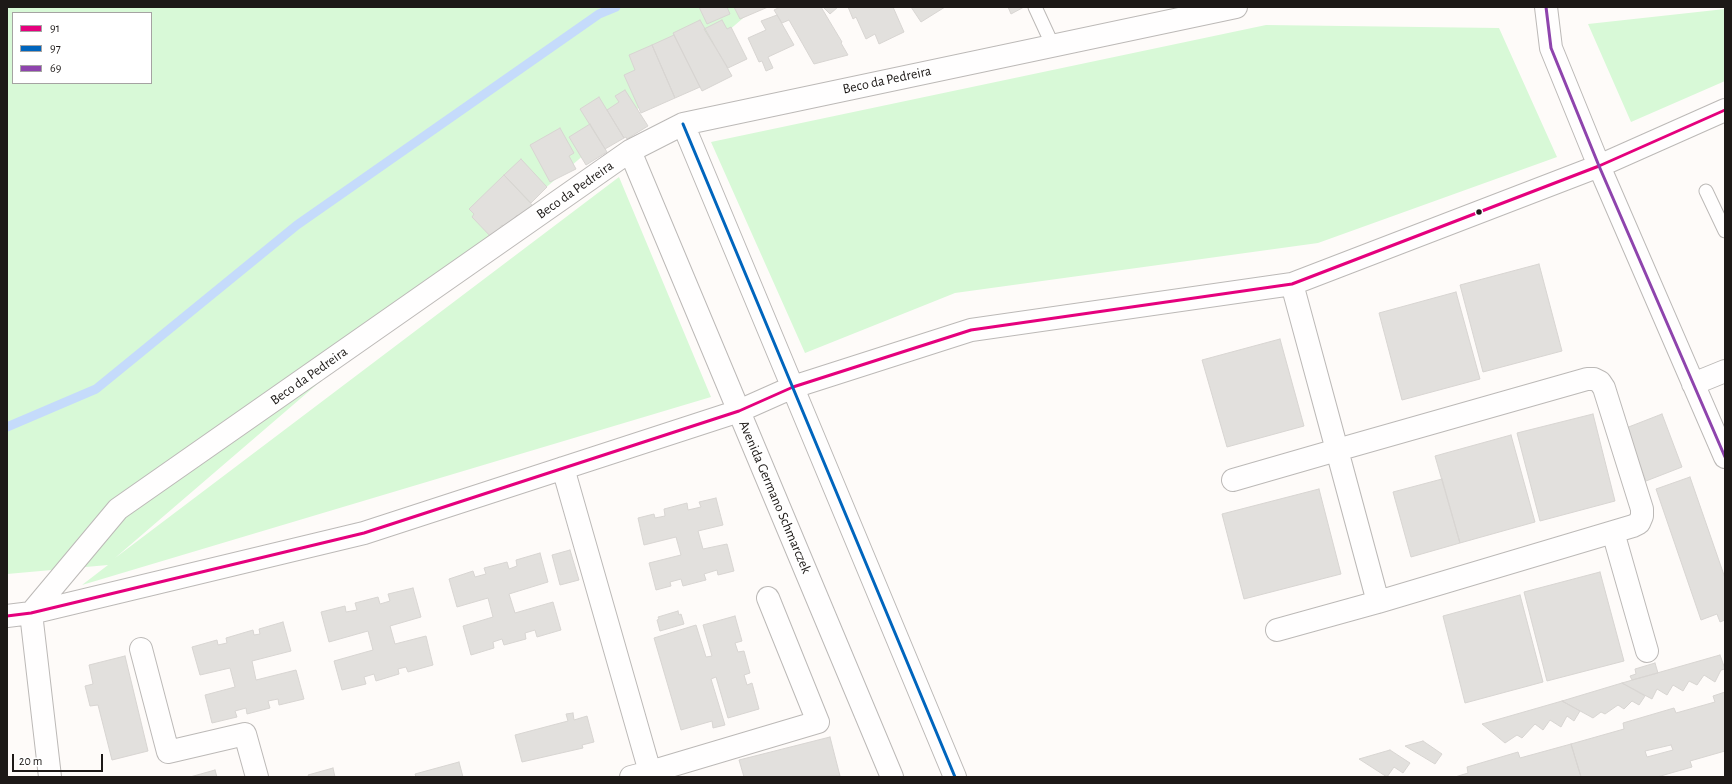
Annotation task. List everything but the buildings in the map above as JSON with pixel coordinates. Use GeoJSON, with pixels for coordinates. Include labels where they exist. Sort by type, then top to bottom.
{"type":"FeatureCollection","features":[{"type":"Feature","properties":{"kind":"street","name":"Beco da Pedreira"},"geometry":{"type":"LineString","coordinates":[[31,613],[118,509],[630,151],[683,124],[1236,7]]}},
{"type":"Feature","properties":{"kind":"street"},"geometry":{"type":"LineString","coordinates":[[1546,7],[1550,48],[1599,166],[1725,457]]}},
{"type":"Feature","properties":{"kind":"street"},"geometry":{"type":"LineString","coordinates":[[7,616],[31,613],[364,533],[739,411],[793,387],[971,330],[1292,284],[1599,166],[1725,110]]}},
{"type":"Feature","properties":{"kind":"street"},"geometry":{"type":"LineString","coordinates":[[683,124],[955,777]]}},
{"type":"Feature","properties":{"kind":"street","name":"Avenida Germano Schmarczek"},"geometry":{"type":"LineString","coordinates":[[630,151],[892,777]]}},
{"type":"Feature","properties":{"kind":"street"},"geometry":{"type":"LineString","coordinates":[[1292,284],[1378,602]]}},
{"type":"Feature","properties":{"kind":"street"},"geometry":{"type":"LineString","coordinates":[[1693,384],[1725,371]]}},
{"type":"Feature","properties":{"kind":"street"},"geometry":{"type":"LineString","coordinates":[[1233,480],[1594,379],[1600,382],[1604,388],[1642,509],[1642,516],[1639,523],[1613,532],[1378,602],[1277,630]]}},
{"type":"Feature","properties":{"kind":"street"},"geometry":{"type":"LineString","coordinates":[[563,468],[641,775],[818,722],[768,598]]}},
{"type":"Feature","properties":{"kind":"street"},"geometry":{"type":"LineString","coordinates":[[1613,532],[1646,651]]}},
{"type":"Feature","properties":{"kind":"street"},"geometry":{"type":"LineString","coordinates":[[31,613],[50,777]]}},
{"type":"Feature","properties":{"kind":"street"},"geometry":{"type":"LineString","coordinates":[[141,649],[168,752],[245,734],[257,777]]}},
{"type":"Feature","properties":{"kind":"lane"},"geometry":{"type":"LineString","coordinates":[[1035,7],[1053,46]]}},
{"type":"Feature","properties":{"kind":"lane"},"geometry":{"type":"LineString","coordinates":[[1706,191],[1725,231]]}},
{"type":"Feature","properties":{"kind":"green space"},"geometry":{"type":"Polygon","coordinates":[[[7,7],[756,7],[115,558],[619,177],[711,397],[82,585],[108,565],[7,574],[7,7]]]}},
{"type":"Feature","properties":{"kind":"green space"},"geometry":{"type":"Polygon","coordinates":[[[1725,9],[1725,81],[1631,122],[1588,24],[1725,9]]]}},
{"type":"Feature","properties":{"kind":"green space"},"geometry":{"type":"Polygon","coordinates":[[[1266,25],[1499,28],[1557,157],[1318,243],[955,293],[805,353],[711,142],[1266,25]]]}},
{"type":"Feature","properties":{"kind":"waterway"},"geometry":{"type":"LineString","coordinates":[[7,427],[96,389],[297,225],[599,14],[616,7]]}},
{"type":"Feature","properties":{"kind":"transit line","name":"69"},"geometry":{"type":"LineString","coordinates":[[1546,7],[1551,48],[1599,166],[1725,457]]}},
{"type":"Feature","properties":{"kind":"transit line","name":"91"},"geometry":{"type":"LineString","coordinates":[[7,616],[31,613],[364,533],[739,411],[793,387],[971,330],[1292,284],[1599,166],[1725,110]]}},
{"type":"Feature","properties":{"kind":"transit line","name":"97"},"geometry":{"type":"LineString","coordinates":[[683,124],[955,777]]}}]}
